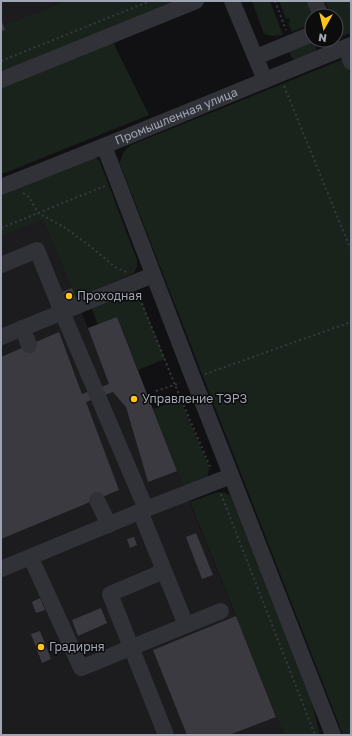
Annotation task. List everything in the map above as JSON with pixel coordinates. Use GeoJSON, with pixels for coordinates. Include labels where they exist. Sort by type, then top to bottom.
{"type":"FeatureCollection","features":[{"type":"Feature","properties":{"kind":"street"},"geometry":{"type":"LineString","coordinates":[[1,80],[196,1]]}},
{"type":"Feature","properties":{"kind":"street"},"geometry":{"type":"LineString","coordinates":[[232,1],[256,57],[272,77]]}},
{"type":"Feature","properties":{"kind":"street"},"geometry":{"type":"LineString","coordinates":[[256,57],[304,37]]}},
{"type":"Feature","properties":{"kind":"street","name":"Промышленная улица"},"geometry":{"type":"LineString","coordinates":[[1,187],[343,49]]}},
{"type":"Feature","properties":{"kind":"street"},"geometry":{"type":"LineString","coordinates":[[104,146],[231,476],[334,735]]}},
{"type":"Feature","properties":{"kind":"street"},"geometry":{"type":"LineString","coordinates":[[1,265],[36,250],[143,510],[164,571],[186,625]]}},
{"type":"Feature","properties":{"kind":"street"},"geometry":{"type":"LineString","coordinates":[[1,337],[154,275]]}},
{"type":"Feature","properties":{"kind":"street"},"geometry":{"type":"LineString","coordinates":[[22,328],[29,345]]}},
{"type":"Feature","properties":{"kind":"street"},"geometry":{"type":"LineString","coordinates":[[1,570],[143,510],[231,476]]}},
{"type":"Feature","properties":{"kind":"street"},"geometry":{"type":"LineString","coordinates":[[97,500],[109,525]]}},
{"type":"Feature","properties":{"kind":"street"},"geometry":{"type":"LineString","coordinates":[[31,558],[81,668],[221,611]]}},
{"type":"Feature","properties":{"kind":"street"},"geometry":{"type":"LineString","coordinates":[[164,571],[110,594],[166,735]]}},
{"type":"Feature","properties":{"kind":"path"},"geometry":{"type":"LineString","coordinates":[[1,61],[150,1]]}},
{"type":"Feature","properties":{"kind":"path"},"geometry":{"type":"LineString","coordinates":[[275,1],[288,33],[286,44]]}},
{"type":"Feature","properties":{"kind":"path"},"geometry":{"type":"LineString","coordinates":[[272,77],[351,250]]}},
{"type":"Feature","properties":{"kind":"path"},"geometry":{"type":"LineString","coordinates":[[1,228],[105,186],[108,193]]}},
{"type":"Feature","properties":{"kind":"path"},"geometry":{"type":"LineString","coordinates":[[19,192],[29,197],[38,213],[64,228],[90,246],[115,267],[129,273],[216,482],[315,735]]}},
{"type":"Feature","properties":{"kind":"path"},"geometry":{"type":"LineString","coordinates":[[156,391],[351,322]]}},
{"type":"Feature","properties":{"kind":"shaded area"},"geometry":{"type":"Polygon","coordinates":[[[1,1],[67,1],[4,25],[5,30],[1,32],[1,1]]]}},
{"type":"Feature","properties":{"kind":"shaded area"},"geometry":{"type":"Polygon","coordinates":[[[67,1],[184,1],[1,76],[1,32],[5,30],[3,25],[67,1]]]}},
{"type":"Feature","properties":{"kind":"shaded area"},"geometry":{"type":"Polygon","coordinates":[[[252,1],[270,1],[283,35],[272,36],[264,34],[252,1]]]}},
{"type":"Feature","properties":{"kind":"shaded area"},"geometry":{"type":"Polygon","coordinates":[[[279,1],[307,1],[310,8],[304,8],[304,26],[292,32],[288,23],[290,22],[289,18],[286,19],[279,1]]]}},
{"type":"Feature","properties":{"kind":"shaded area"},"geometry":{"type":"Polygon","coordinates":[[[325,1],[351,1],[351,33],[344,36],[344,8],[328,8],[325,1]]]}},
{"type":"Feature","properties":{"kind":"shaded area"},"geometry":{"type":"Polygon","coordinates":[[[112,40],[149,115],[1,174],[1,85],[112,40]]]}},
{"type":"Feature","properties":{"kind":"shaded area"},"geometry":{"type":"Polygon","coordinates":[[[304,46],[304,48],[316,48],[315,51],[295,60],[291,56],[290,51],[304,46]]]}},
{"type":"Feature","properties":{"kind":"shaded area"},"geometry":{"type":"Polygon","coordinates":[[[341,60],[346,64],[351,76],[351,735],[343,735],[120,164],[123,153],[131,145],[341,60]]]}},
{"type":"Feature","properties":{"kind":"shaded area"},"geometry":{"type":"Polygon","coordinates":[[[96,158],[100,162],[137,260],[137,267],[134,273],[76,299],[43,220],[1,237],[1,196],[96,158]]]}},
{"type":"Feature","properties":{"kind":"shaded area"},"geometry":{"type":"Polygon","coordinates":[[[43,220],[88,328],[117,317],[177,471],[284,735],[1,735],[1,237],[43,220]]]}},
{"type":"Feature","properties":{"kind":"shaded area"},"geometry":{"type":"Polygon","coordinates":[[[131,291],[137,294],[141,300],[165,359],[138,370],[117,317],[98,325],[90,304],[131,291]]]}},
{"type":"Feature","properties":{"kind":"shaded area"},"geometry":{"type":"Polygon","coordinates":[[[180,399],[209,467],[208,476],[203,482],[184,489],[153,409],[180,399]]]}},
{"type":"Feature","properties":{"kind":"shaded area"},"geometry":{"type":"Polygon","coordinates":[[[221,492],[228,494],[231,498],[311,699],[320,735],[284,735],[190,502],[221,492]]]}},
{"type":"Feature","properties":{"kind":"building"},"geometry":{"type":"Polygon","coordinates":[[[1,19],[5,30],[1,32],[1,19]]]}},
{"type":"Feature","properties":{"kind":"building","name":"Проходная"},"geometry":{"type":"Polygon","coordinates":[[[72,288],[76,299],[66,303],[62,292],[72,288]]]}},
{"type":"Feature","properties":{"kind":"building"},"geometry":{"type":"Polygon","coordinates":[[[117,317],[177,471],[148,482],[126,407],[113,392],[86,402],[119,490],[1,539],[1,357],[59,332],[82,394],[109,384],[88,328],[117,317]]]}},
{"type":"Feature","properties":{"kind":"building"},"geometry":{"type":"Polygon","coordinates":[[[196,533],[213,575],[202,579],[186,537],[196,533]]]}},
{"type":"Feature","properties":{"kind":"building"},"geometry":{"type":"Polygon","coordinates":[[[134,537],[137,545],[130,548],[127,539],[134,537]]]}},
{"type":"Feature","properties":{"kind":"building"},"geometry":{"type":"Polygon","coordinates":[[[40,598],[45,610],[36,613],[32,602],[40,598]]]}},
{"type":"Feature","properties":{"kind":"building"},"geometry":{"type":"Polygon","coordinates":[[[101,608],[107,623],[78,636],[72,620],[101,608]]]}},
{"type":"Feature","properties":{"kind":"building"},"geometry":{"type":"Polygon","coordinates":[[[236,616],[276,717],[229,735],[187,735],[153,650],[236,616]]]}},
{"type":"Feature","properties":{"kind":"building","name":"Градирня"},"geometry":{"type":"Polygon","coordinates":[[[40,631],[51,659],[42,663],[31,634],[40,631]]]}},
{"type":"Feature","properties":{"kind":"place","name":"Проходная"},"geometry":{"type":"Point","coordinates":[69,296]}},
{"type":"Feature","properties":{"kind":"place","name":"Управление ТЭРЗ"},"geometry":{"type":"Point","coordinates":[134,399]}},
{"type":"Feature","properties":{"kind":"place","name":"Градирня"},"geometry":{"type":"Point","coordinates":[41,647]}}]}
